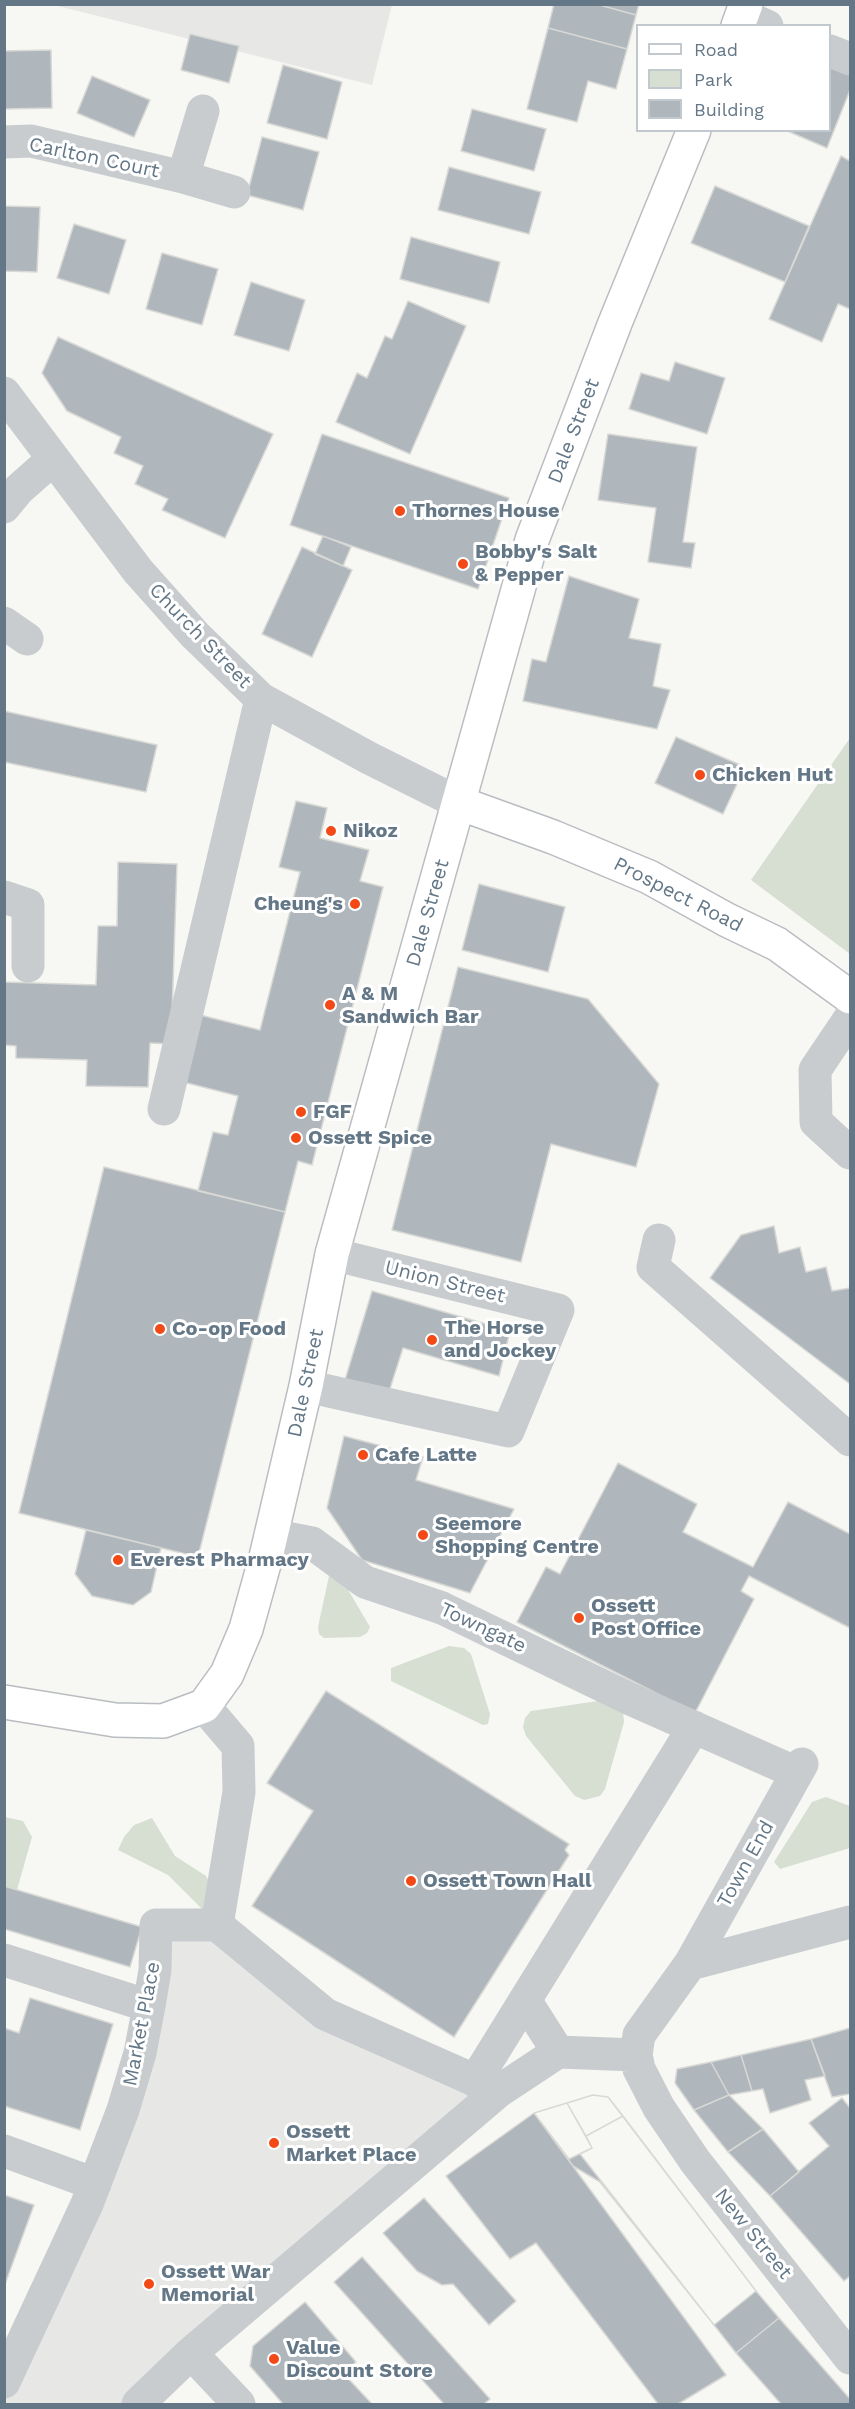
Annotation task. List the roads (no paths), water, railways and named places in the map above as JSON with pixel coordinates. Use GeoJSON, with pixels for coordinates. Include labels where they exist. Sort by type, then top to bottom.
{"type":"FeatureCollection","features":[{"type":"Feature","properties":{"kind":"main road","name":"Dale Street"},"geometry":{"type":"LineString","coordinates":[[204,1707],[227,1674],[246,1629],[272,1535],[306,1386],[332,1254],[532,540],[615,323],[693,132]]}},
{"type":"Feature","properties":{"kind":"main road","name":"Prospect Road"},"geometry":{"type":"LineString","coordinates":[[459,803],[553,837],[649,877],[727,920],[777,944],[850,997]]}},
{"type":"Feature","properties":{"kind":"main road"},"geometry":{"type":"LineString","coordinates":[[4,1702],[115,1720],[163,1721],[204,1707]]}},
{"type":"Feature","properties":{"kind":"street"},"geometry":{"type":"LineString","coordinates":[[831,51],[850,59]]}},
{"type":"Feature","properties":{"kind":"street","name":"Carlton Court"},"geometry":{"type":"LineString","coordinates":[[183,177],[203,111]]}},
{"type":"Feature","properties":{"kind":"street","name":"Carlton Court"},"geometry":{"type":"LineString","coordinates":[[4,142],[31,141],[183,177],[234,192]]}},
{"type":"Feature","properties":{"kind":"street","name":"Church Street"},"geometry":{"type":"LineString","coordinates":[[4,393],[138,571],[195,635],[261,699],[369,758],[459,803]]}},
{"type":"Feature","properties":{"kind":"street"},"geometry":{"type":"LineString","coordinates":[[4,507],[18,490],[53,459]]}},
{"type":"Feature","properties":{"kind":"street"},"geometry":{"type":"LineString","coordinates":[[165,1109],[261,699]]}},
{"type":"Feature","properties":{"kind":"street"},"geometry":{"type":"LineString","coordinates":[[4,897],[28,905],[28,966]]}},
{"type":"Feature","properties":{"kind":"street"},"geometry":{"type":"LineString","coordinates":[[850,1018],[816,1070],[816,1122],[850,1153]]}},
{"type":"Feature","properties":{"kind":"street"},"geometry":{"type":"LineString","coordinates":[[659,1240],[653,1267],[850,1440]]}},
{"type":"Feature","properties":{"kind":"street","name":"Union Street"},"geometry":{"type":"LineString","coordinates":[[306,1386],[508,1431],[558,1310],[332,1254]]}},
{"type":"Feature","properties":{"kind":"street","name":"Towngate"},"geometry":{"type":"LineString","coordinates":[[272,1535],[312,1543],[365,1582],[442,1608],[628,1698],[694,1727],[799,1768]]}},
{"type":"Feature","properties":{"kind":"street"},"geometry":{"type":"LineString","coordinates":[[204,1707],[238,1746],[239,1792],[217,1925],[325,2014],[487,2086]]}},
{"type":"Feature","properties":{"kind":"street"},"geometry":{"type":"LineString","coordinates":[[487,2086],[525,2000],[694,1727]]}},
{"type":"Feature","properties":{"kind":"street","name":"Town End"},"geometry":{"type":"LineString","coordinates":[[636,2055],[639,2035],[690,1964],[799,1768]]}},
{"type":"Feature","properties":{"kind":"street"},"geometry":{"type":"LineString","coordinates":[[690,1964],[850,1922]]}},
{"type":"Feature","properties":{"kind":"street","name":"Market Place"},"geometry":{"type":"LineString","coordinates":[[4,2382],[95,2184],[123,2109],[140,2053],[149,2006],[155,1970],[156,1926],[217,1925]]}},
{"type":"Feature","properties":{"kind":"street"},"geometry":{"type":"LineString","coordinates":[[4,1960],[149,2006]]}},
{"type":"Feature","properties":{"kind":"street"},"geometry":{"type":"LineString","coordinates":[[525,2000],[558,2052]]}},
{"type":"Feature","properties":{"kind":"street"},"geometry":{"type":"LineString","coordinates":[[138,2404],[191,2353],[487,2086],[558,2052],[636,2055]]}},
{"type":"Feature","properties":{"kind":"street","name":"New Street"},"geometry":{"type":"LineString","coordinates":[[636,2055],[639,2069],[659,2108],[694,2161],[850,2358]]}},
{"type":"Feature","properties":{"kind":"street"},"geometry":{"type":"LineString","coordinates":[[4,2151],[95,2184]]}},
{"type":"Feature","properties":{"kind":"street"},"geometry":{"type":"LineString","coordinates":[[191,2353],[239,2404]]}},
{"type":"Feature","properties":{"kind":"place","name":"Thornes House"},"geometry":{"type":"Point","coordinates":[400,511]}},
{"type":"Feature","properties":{"kind":"place","name":"Bobby's Salt & Pepper"},"geometry":{"type":"Point","coordinates":[463,564]}},
{"type":"Feature","properties":{"kind":"place","name":"Chicken Hut"},"geometry":{"type":"Point","coordinates":[700,775]}},
{"type":"Feature","properties":{"kind":"place","name":"Nikoz"},"geometry":{"type":"Point","coordinates":[331,831]}},
{"type":"Feature","properties":{"kind":"place","name":"Cheung's"},"geometry":{"type":"Point","coordinates":[355,904]}},
{"type":"Feature","properties":{"kind":"place","name":"A & M Sandwich Bar"},"geometry":{"type":"Point","coordinates":[330,1005]}},
{"type":"Feature","properties":{"kind":"place","name":"FGF"},"geometry":{"type":"Point","coordinates":[301,1112]}},
{"type":"Feature","properties":{"kind":"place","name":"Ossett Spice"},"geometry":{"type":"Point","coordinates":[296,1138]}},
{"type":"Feature","properties":{"kind":"place","name":"Co-op Food"},"geometry":{"type":"Point","coordinates":[160,1329]}},
{"type":"Feature","properties":{"kind":"place","name":"The Horse and Jockey"},"geometry":{"type":"Point","coordinates":[432,1340]}},
{"type":"Feature","properties":{"kind":"place","name":"Cafe Latte"},"geometry":{"type":"Point","coordinates":[363,1455]}},
{"type":"Feature","properties":{"kind":"place","name":"Seemore Shopping Centre"},"geometry":{"type":"Point","coordinates":[423,1535]}},
{"type":"Feature","properties":{"kind":"place","name":"Everest Pharmacy"},"geometry":{"type":"Point","coordinates":[118,1560]}},
{"type":"Feature","properties":{"kind":"place","name":"Ossett Post Office"},"geometry":{"type":"Point","coordinates":[579,1618]}},
{"type":"Feature","properties":{"kind":"place","name":"Ossett Town Hall"},"geometry":{"type":"Point","coordinates":[411,1881]}},
{"type":"Feature","properties":{"kind":"place","name":"Ossett Market Place"},"geometry":{"type":"Point","coordinates":[274,2143]}},
{"type":"Feature","properties":{"kind":"place","name":"Ossett War Memorial"},"geometry":{"type":"Point","coordinates":[149,2284]}},
{"type":"Feature","properties":{"kind":"place","name":"Value Discount Store"},"geometry":{"type":"Point","coordinates":[274,2359]}}]}
